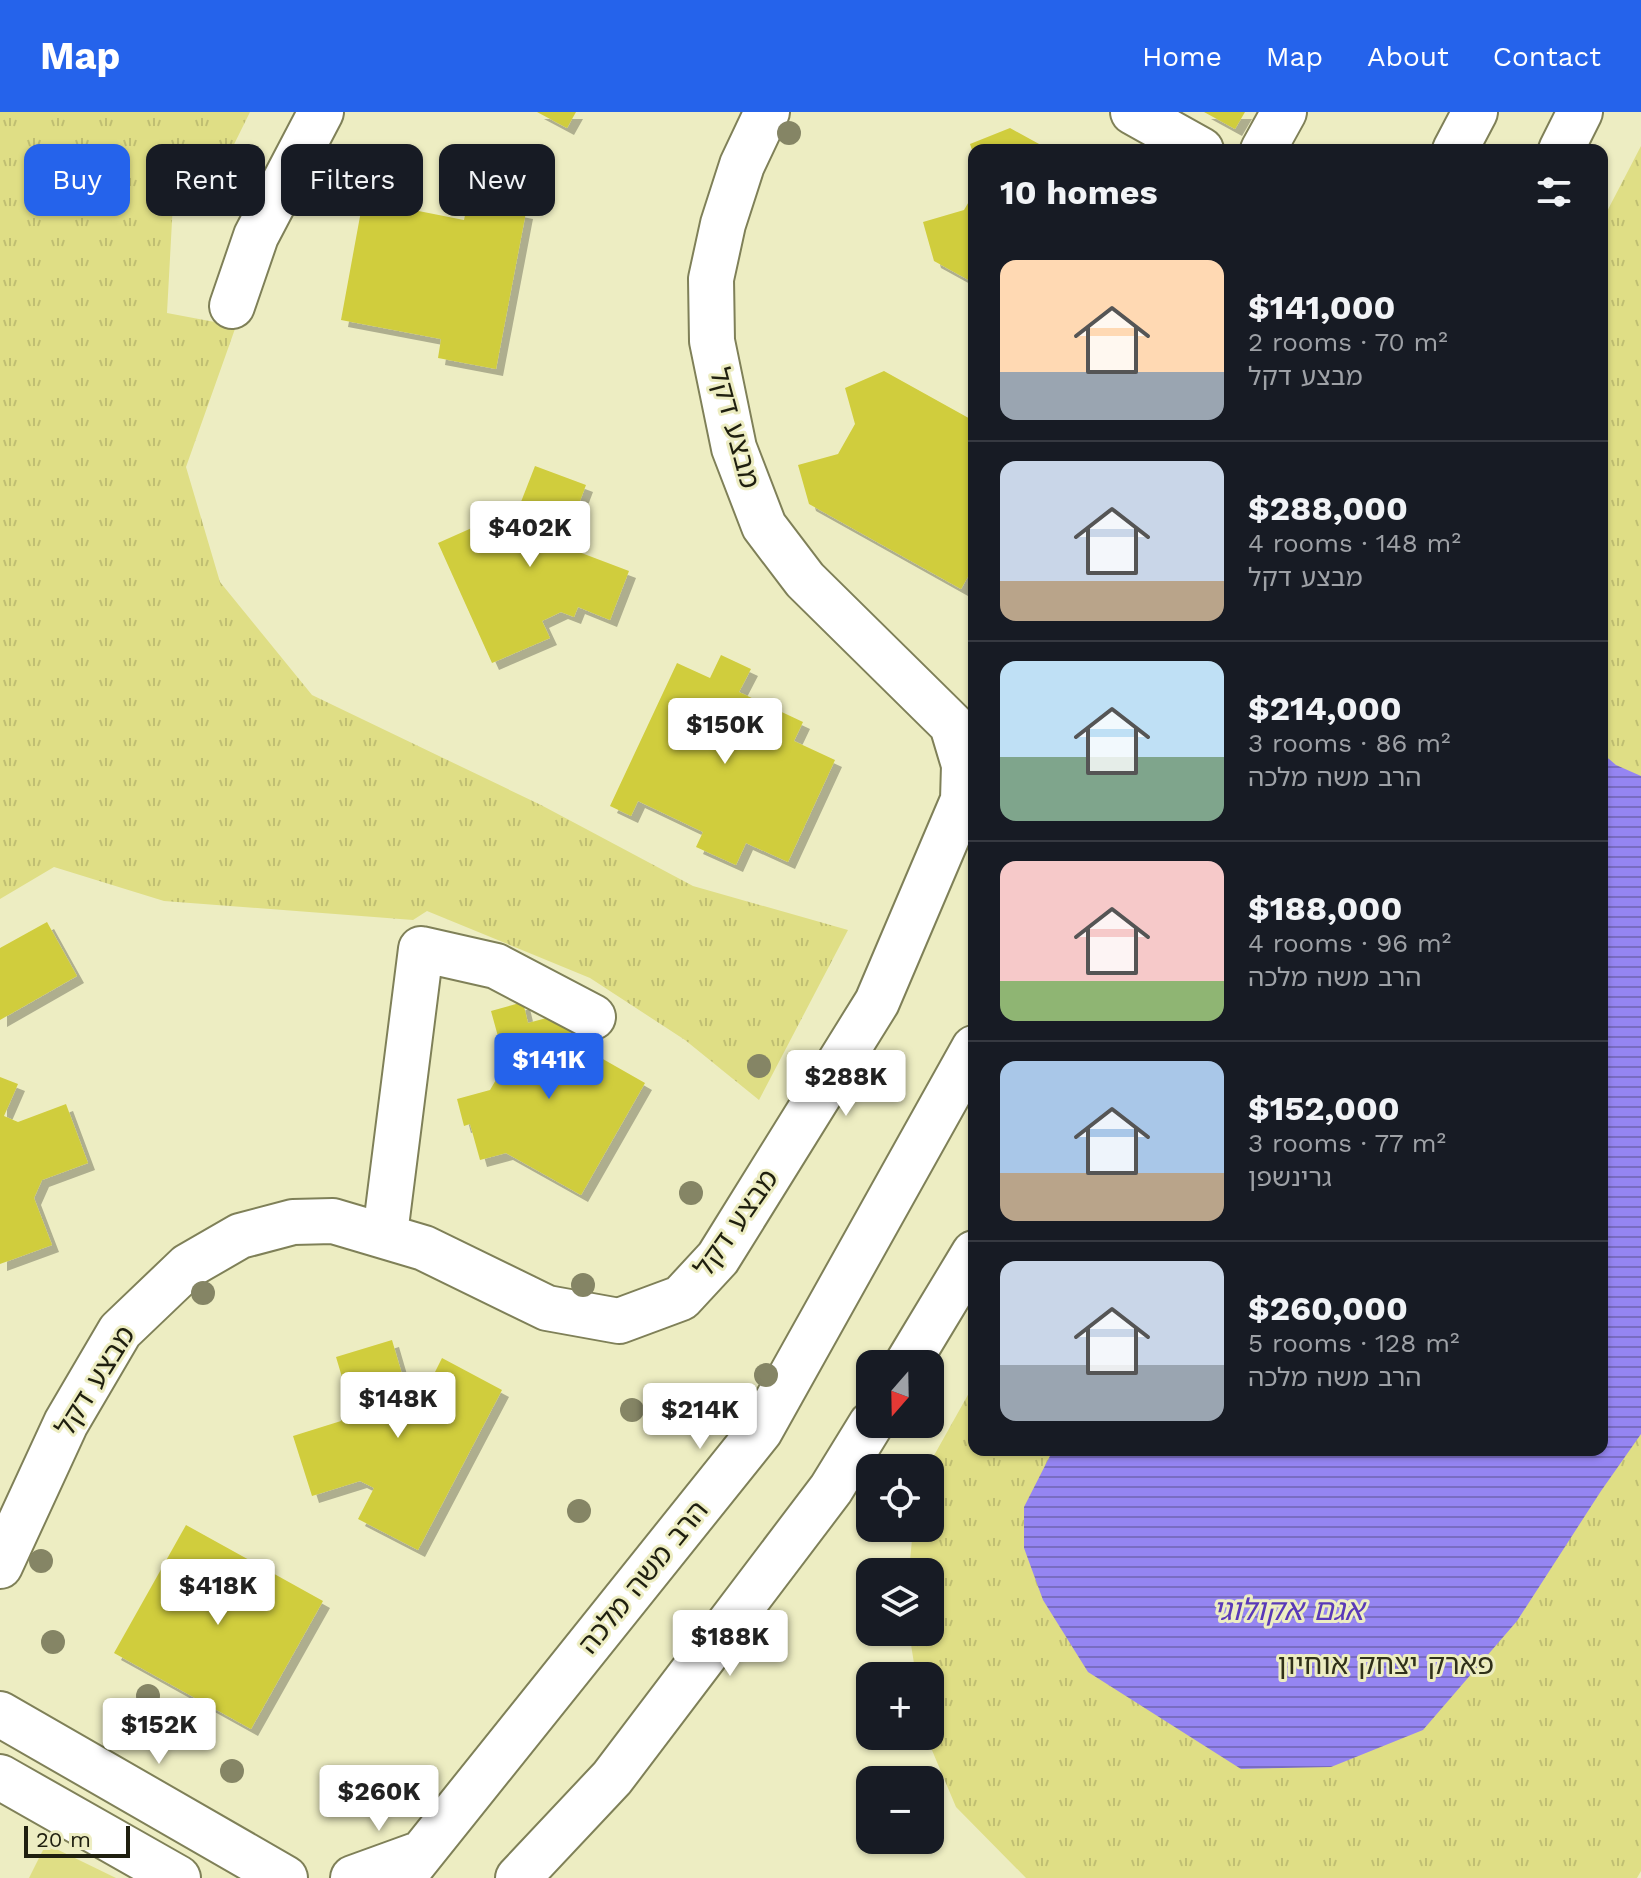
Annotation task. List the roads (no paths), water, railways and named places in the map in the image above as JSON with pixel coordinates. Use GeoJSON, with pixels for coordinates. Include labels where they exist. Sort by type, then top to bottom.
{"type":"FeatureCollection","features":[{"type":"Feature","properties":{"kind":"street"},"geometry":{"type":"LineString","coordinates":[[232,306],[256,236],[321,112]]}},
{"type":"Feature","properties":{"kind":"street","name":"מבצע דקל"},"geometry":{"type":"LineString","coordinates":[[0,1566],[66,1423],[120,1331],[188,1266],[240,1236],[293,1222],[333,1221],[424,1248],[547,1308],[619,1321],[681,1298],[718,1258],[877,1002],[963,800],[964,765],[952,725],[805,580],[764,526],[734,448],[712,341],[711,279],[723,224],[742,165],[767,112]]}},
{"type":"Feature","properties":{"kind":"street"},"geometry":{"type":"LineString","coordinates":[[1133,112],[1190,144]]}},
{"type":"Feature","properties":{"kind":"street"},"geometry":{"type":"LineString","coordinates":[[1266,144],[1284,112]]}},
{"type":"Feature","properties":{"kind":"street"},"geometry":{"type":"LineString","coordinates":[[1458,144],[1475,112]]}},
{"type":"Feature","properties":{"kind":"street"},"geometry":{"type":"LineString","coordinates":[[1564,144],[1580,112]]}},
{"type":"Feature","properties":{"kind":"street"},"geometry":{"type":"LineString","coordinates":[[385,1234],[421,949],[496,966],[593,1017]]}},
{"type":"Feature","properties":{"kind":"street","name":"הרב משה מלכה"},"geometry":{"type":"LineString","coordinates":[[412,1865],[760,1431],[968,1059]]}},
{"type":"Feature","properties":{"kind":"street"},"geometry":{"type":"LineString","coordinates":[[915,1350],[968,1263]]}},
{"type":"Feature","properties":{"kind":"street"},"geometry":{"type":"LineString","coordinates":[[518,1878],[612,1778],[831,1489],[862,1438]]}},
{"type":"Feature","properties":{"kind":"street"},"geometry":{"type":"LineString","coordinates":[[0,1714],[286,1878]]}},
{"type":"Feature","properties":{"kind":"street"},"geometry":{"type":"LineString","coordinates":[[0,1777],[178,1878]]}},
{"type":"Feature","properties":{"kind":"street"},"geometry":{"type":"LineString","coordinates":[[353,1878],[412,1865]]}},
{"type":"Feature","properties":{"kind":"water","name":"אגם אקולוגי"},"geometry":{"type":"Polygon","coordinates":[[[1608,758],[1641,776],[1641,1434],[1517,1621],[1423,1730],[1331,1767],[1241,1769],[1088,1672],[1043,1600],[1024,1548],[1024,1507],[1050,1456],[1608,1456],[1608,758]]]}},
{"type":"Feature","properties":{"kind":"park label","name":"פארק יצחק אוחיון"},"geometry":{"type":"Point","coordinates":[1386,1664]}}]}
